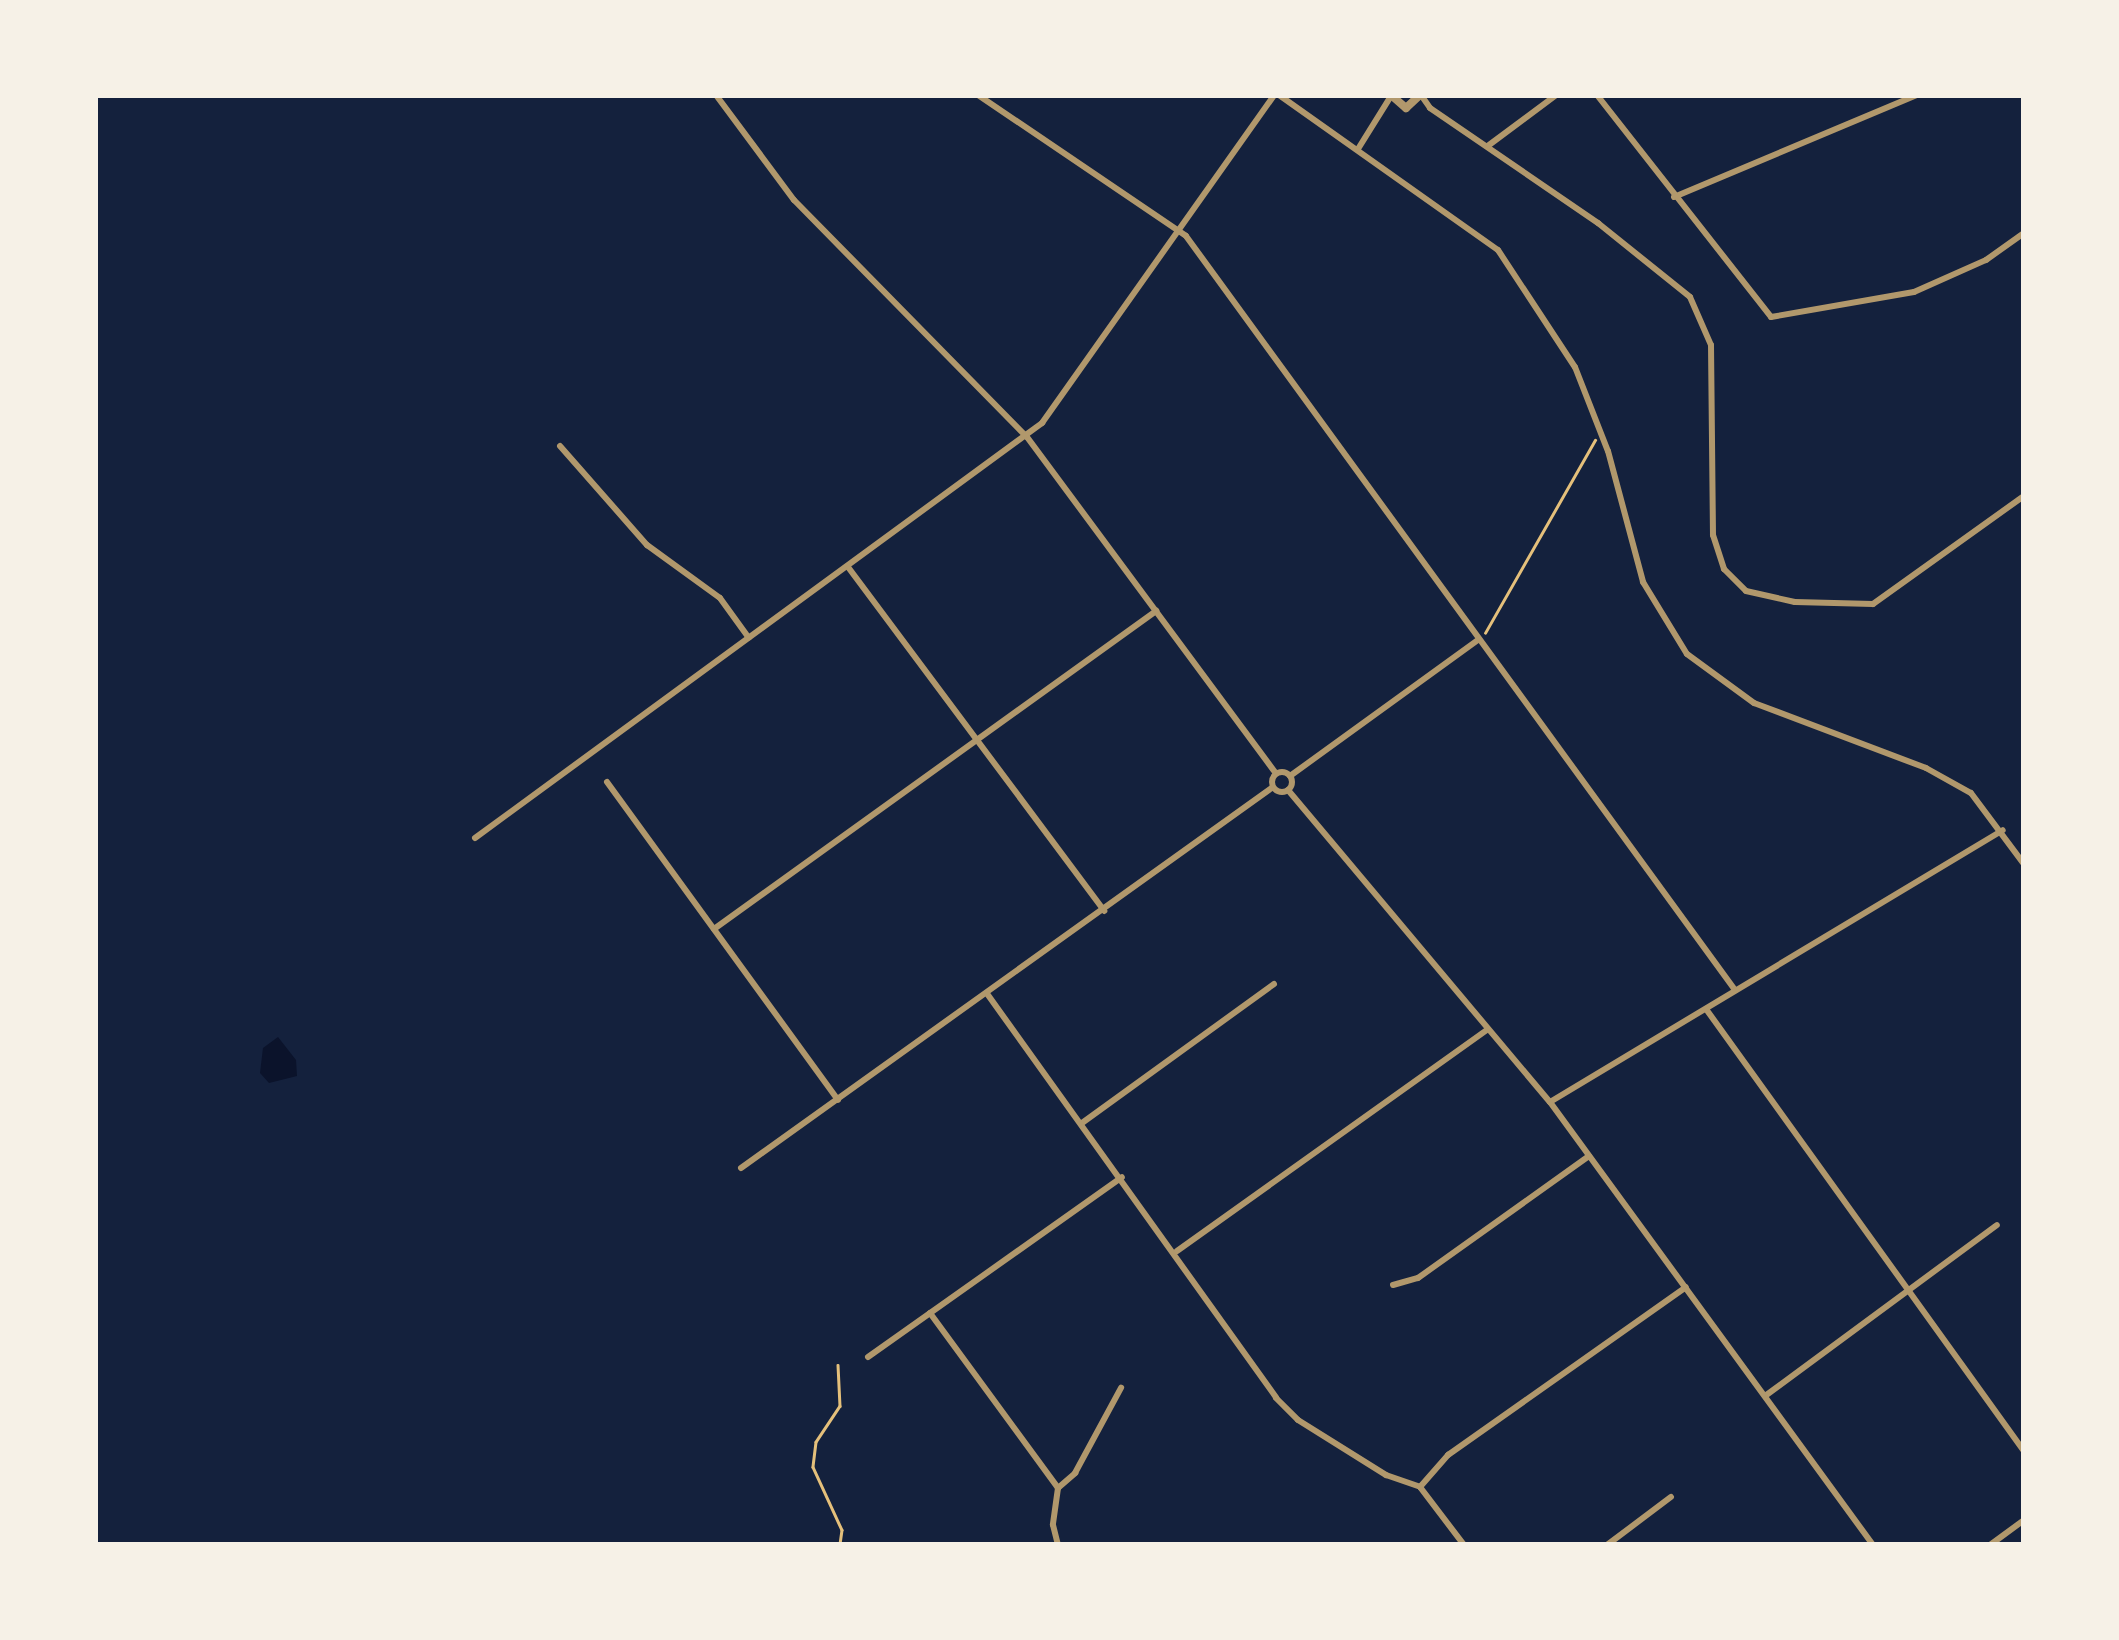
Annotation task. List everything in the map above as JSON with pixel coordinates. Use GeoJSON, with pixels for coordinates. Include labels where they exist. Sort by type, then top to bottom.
{"type":"FeatureCollection","features":[{"type":"Feature","properties":{"kind":"street"},"geometry":{"type":"LineString","coordinates":[[716,95],[794,200],[1027,437],[1276,773],[1290,776]]}},
{"type":"Feature","properties":{"kind":"street"},"geometry":{"type":"LineString","coordinates":[[978,95],[1180,232],[1735,990]]}},
{"type":"Feature","properties":{"kind":"street"},"geometry":{"type":"LineString","coordinates":[[475,838],[1027,437],[1180,232],[1276,95],[1498,250],[1555,328],[1601,430],[1643,582],[1686,654],[1754,703],[1956,784],[2003,830],[2024,864]]}},
{"type":"Feature","properties":{"kind":"street"},"geometry":{"type":"LineString","coordinates":[[1383,116],[1408,106],[1420,95],[1430,108],[1489,145],[1690,297],[1711,345],[1713,535],[1724,569],[1746,590],[1795,602],[1873,604],[2024,496]]}},
{"type":"Feature","properties":{"kind":"street"},"geometry":{"type":"LineString","coordinates":[[1489,145],[1556,95]]}},
{"type":"Feature","properties":{"kind":"street"},"geometry":{"type":"LineString","coordinates":[[1597,95],[1771,317],[1914,292],[1986,260],[2024,233]]}},
{"type":"Feature","properties":{"kind":"street"},"geometry":{"type":"LineString","coordinates":[[1674,196],[1916,95]]}},
{"type":"Feature","properties":{"kind":"street"},"geometry":{"type":"LineString","coordinates":[[1358,149],[1383,116],[1391,96],[1408,106],[1430,108]]}},
{"type":"Feature","properties":{"kind":"street"},"geometry":{"type":"LineString","coordinates":[[560,446],[647,545],[720,598],[749,638]]}},
{"type":"Feature","properties":{"kind":"street"},"geometry":{"type":"LineString","coordinates":[[848,566],[1104,911]]}},
{"type":"Feature","properties":{"kind":"street"},"geometry":{"type":"LineString","coordinates":[[714,929],[1156,611]]}},
{"type":"Feature","properties":{"kind":"street"},"geometry":{"type":"LineString","coordinates":[[1288,790],[1290,776],[1480,639]]}},
{"type":"Feature","properties":{"kind":"street"},"geometry":{"type":"LineString","coordinates":[[741,1168],[988,996],[1272,787],[1276,773]]}},
{"type":"Feature","properties":{"kind":"street"},"geometry":{"type":"LineString","coordinates":[[607,782],[838,1100]]}},
{"type":"Feature","properties":{"kind":"street"},"geometry":{"type":"LineString","coordinates":[[1272,787],[1288,790],[1550,1102],[1874,1545]]}},
{"type":"Feature","properties":{"kind":"street"},"geometry":{"type":"LineString","coordinates":[[1550,1102],[2003,830]]}},
{"type":"Feature","properties":{"kind":"street"},"geometry":{"type":"LineString","coordinates":[[2024,977],[2024,1022]]}},
{"type":"Feature","properties":{"kind":"street"},"geometry":{"type":"LineString","coordinates":[[1082,1123],[1274,984]]}},
{"type":"Feature","properties":{"kind":"street"},"geometry":{"type":"LineString","coordinates":[[988,996],[1298,1420],[1386,1475],[1420,1487],[1464,1545]]}},
{"type":"Feature","properties":{"kind":"street"},"geometry":{"type":"LineString","coordinates":[[1706,1009],[2024,1451]]}},
{"type":"Feature","properties":{"kind":"street"},"geometry":{"type":"LineString","coordinates":[[1177,1251],[1488,1029]]}},
{"type":"Feature","properties":{"kind":"street"},"geometry":{"type":"LineString","coordinates":[[1394,1285],[1418,1278],[1589,1156]]}},
{"type":"Feature","properties":{"kind":"street"},"geometry":{"type":"LineString","coordinates":[[868,1358],[1122,1177]]}},
{"type":"Feature","properties":{"kind":"street"},"geometry":{"type":"LineString","coordinates":[[1765,1396],[1997,1225]]}},
{"type":"Feature","properties":{"kind":"street"},"geometry":{"type":"LineString","coordinates":[[1420,1487],[1448,1455],[1686,1287]]}},
{"type":"Feature","properties":{"kind":"street"},"geometry":{"type":"LineString","coordinates":[[930,1313],[1058,1488]]}},
{"type":"Feature","properties":{"kind":"street"},"geometry":{"type":"LineString","coordinates":[[1058,1545],[1053,1524],[1058,1488],[1075,1473],[1120,1388]]}},
{"type":"Feature","properties":{"kind":"street"},"geometry":{"type":"LineString","coordinates":[[1608,1545],[1672,1497]]}},
{"type":"Feature","properties":{"kind":"street"},"geometry":{"type":"LineString","coordinates":[[1990,1545],[2024,1520]]}},
{"type":"Feature","properties":{"kind":"path"},"geometry":{"type":"LineString","coordinates":[[1480,639],[1601,430]]}},
{"type":"Feature","properties":{"kind":"path"},"geometry":{"type":"LineString","coordinates":[[838,1365],[840,1406],[816,1442],[813,1467],[842,1530],[840,1545]]}},
{"type":"Feature","properties":{"kind":"water"},"geometry":{"type":"Polygon","coordinates":[[[278,1037],[296,1060],[297,1076],[269,1083],[260,1073],[263,1048],[278,1037]]]}}]}
